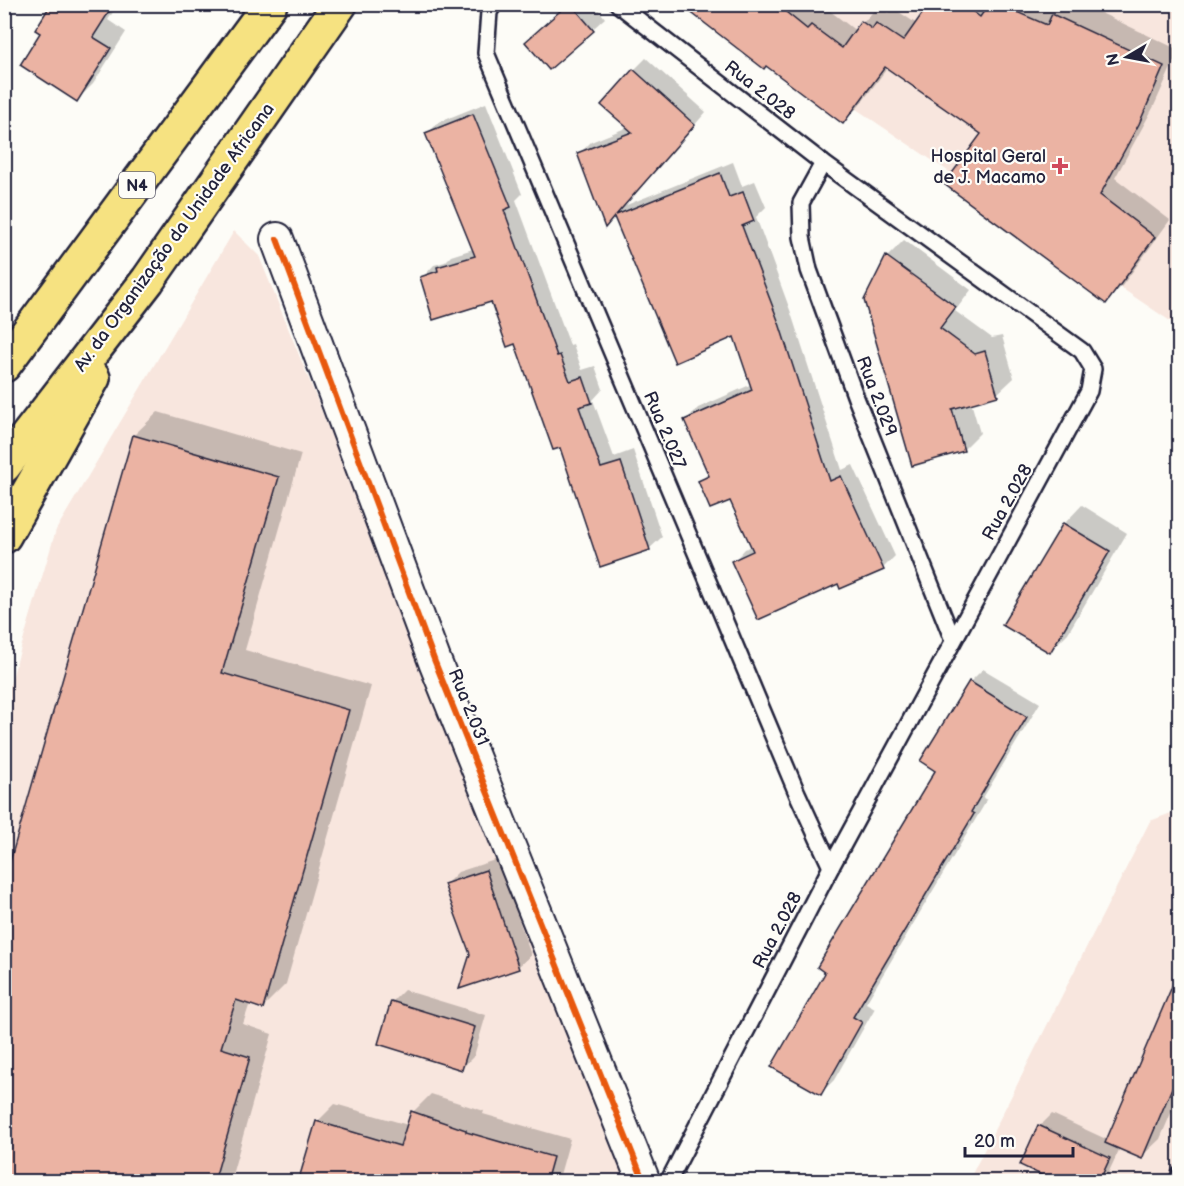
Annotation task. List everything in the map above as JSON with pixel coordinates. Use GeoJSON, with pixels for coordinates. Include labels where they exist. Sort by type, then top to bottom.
{"type":"FeatureCollection","features":[{"type":"Feature","properties":{"kind":"highway","name":"N4"},"geometry":{"type":"LineString","coordinates":[[4,365],[270,4]]}},
{"type":"Feature","properties":{"kind":"highway","name":"Av. da Organização da Unidade Africana"},"geometry":{"type":"LineString","coordinates":[[4,465],[148,280],[340,4]]}},
{"type":"Feature","properties":{"kind":"highway"},"geometry":{"type":"LineString","coordinates":[[4,536],[148,280]]}},
{"type":"Feature","properties":{"kind":"street","name":"Rua 2.031"},"geometry":{"type":"LineString","coordinates":[[277,239],[435,662],[644,1182]]}},
{"type":"Feature","properties":{"kind":"lane","name":"Rua 2.027"},"geometry":{"type":"LineString","coordinates":[[494,4],[489,12],[486,53],[792,782],[831,867]]}},
{"type":"Feature","properties":{"kind":"lane","name":"Rua 2.028"},"geometry":{"type":"LineString","coordinates":[[618,4],[823,163],[1082,351],[1093,369],[1089,391],[831,867],[668,1182]]}},
{"type":"Feature","properties":{"kind":"lane","name":"Rua 2.029"},"geometry":{"type":"LineString","coordinates":[[823,163],[801,203],[802,237],[809,270],[856,398],[953,640]]}},
{"type":"Feature","properties":{"kind":"lane"},"geometry":{"type":"LineString","coordinates":[[1177,1182],[1179,1175]]}},
{"type":"Feature","properties":{"kind":"shaded area","name":"Hospital Geral de J. Macamo"},"geometry":{"type":"Polygon","coordinates":[[[702,5],[1179,5],[1179,327],[702,5]]]}},
{"type":"Feature","properties":{"kind":"shaded area"},"geometry":{"type":"Polygon","coordinates":[[[234,231],[259,256],[633,1181],[5,1181],[4,705],[56,530],[234,231]]]}},
{"type":"Feature","properties":{"kind":"shaded area"},"geometry":{"type":"Polygon","coordinates":[[[1179,810],[1179,1181],[968,1182],[1150,821],[1179,810]]]}},
{"type":"Feature","properties":{"kind":"building"},"geometry":{"type":"Polygon","coordinates":[[[51,4],[114,4],[93,37],[111,48],[77,102],[20,65],[40,33],[35,30],[51,4]]]}},
{"type":"Feature","properties":{"kind":"building"},"geometry":{"type":"Polygon","coordinates":[[[568,4],[571,4],[594,31],[549,70],[525,42],[568,4]]]}},
{"type":"Feature","properties":{"kind":"building","name":"Hospital Geral de J. Macamo"},"geometry":{"type":"Polygon","coordinates":[[[680,4],[776,4],[807,29],[811,25],[842,48],[861,21],[872,29],[876,23],[903,41],[929,4],[963,4],[980,17],[989,4],[998,4],[1047,25],[1052,14],[1164,66],[1139,124],[1100,195],[1155,237],[1106,304],[944,184],[981,134],[885,67],[843,124],[766,66],[764,69],[680,4]]]}},
{"type":"Feature","properties":{"kind":"building"},"geometry":{"type":"Polygon","coordinates":[[[633,69],[695,125],[616,215],[720,173],[729,197],[743,192],[754,221],[742,226],[779,323],[830,481],[841,476],[884,570],[840,589],[838,584],[758,620],[731,561],[753,551],[730,501],[710,509],[698,481],[709,476],[684,420],[752,390],[734,337],[675,363],[614,217],[605,228],[577,153],[632,132],[601,105],[633,69]]]}},
{"type":"Feature","properties":{"kind":"building"},"geometry":{"type":"Polygon","coordinates":[[[473,114],[511,207],[504,210],[557,356],[560,355],[570,381],[583,377],[592,403],[579,407],[601,468],[621,462],[650,550],[600,567],[560,448],[553,450],[515,344],[507,347],[491,302],[433,320],[420,277],[438,271],[437,267],[475,256],[425,133],[473,114]]]}},
{"type":"Feature","properties":{"kind":"building"},"geometry":{"type":"Polygon","coordinates":[[[886,256],[956,307],[940,328],[975,354],[985,351],[998,396],[952,409],[964,451],[912,466],[864,300],[886,256]]]}},
{"type":"Feature","properties":{"kind":"building"},"geometry":{"type":"Polygon","coordinates":[[[133,435],[279,477],[222,673],[349,710],[263,1009],[236,1000],[221,1048],[250,1057],[214,1182],[4,1182],[4,882],[133,435]]]}},
{"type":"Feature","properties":{"kind":"building"},"geometry":{"type":"Polygon","coordinates":[[[1063,523],[1110,551],[1050,653],[1002,625],[1063,523]]]}},
{"type":"Feature","properties":{"kind":"building"},"geometry":{"type":"Polygon","coordinates":[[[969,681],[1027,717],[971,812],[974,814],[853,1017],[862,1022],[821,1095],[771,1067],[825,973],[817,967],[935,771],[920,761],[969,681]]]}},
{"type":"Feature","properties":{"kind":"building"},"geometry":{"type":"Polygon","coordinates":[[[486,870],[519,969],[459,989],[470,954],[444,884],[486,870]]]}},
{"type":"Feature","properties":{"kind":"building"},"geometry":{"type":"Polygon","coordinates":[[[1179,970],[1179,1071],[1142,1159],[1105,1143],[1179,970]]]}},
{"type":"Feature","properties":{"kind":"building"},"geometry":{"type":"Polygon","coordinates":[[[391,1001],[475,1027],[462,1070],[378,1044],[391,1001]]]}},
{"type":"Feature","properties":{"kind":"building"},"geometry":{"type":"Polygon","coordinates":[[[411,1111],[466,1130],[466,1132],[553,1157],[546,1182],[298,1182],[316,1121],[400,1146],[411,1111]]]}},
{"type":"Feature","properties":{"kind":"building"},"geometry":{"type":"Polygon","coordinates":[[[1038,1125],[1110,1158],[1099,1182],[1056,1182],[1020,1165],[1038,1125]]]}},
{"type":"Feature","properties":{"kind":"cycle path"},"geometry":{"type":"LineString","coordinates":[[277,239],[435,662],[644,1182]]}},
{"type":"Feature","properties":{"kind":"place","name":"Hospital Geral de J. Macamo"},"geometry":{"type":"Point","coordinates":[1060,166]}}]}
